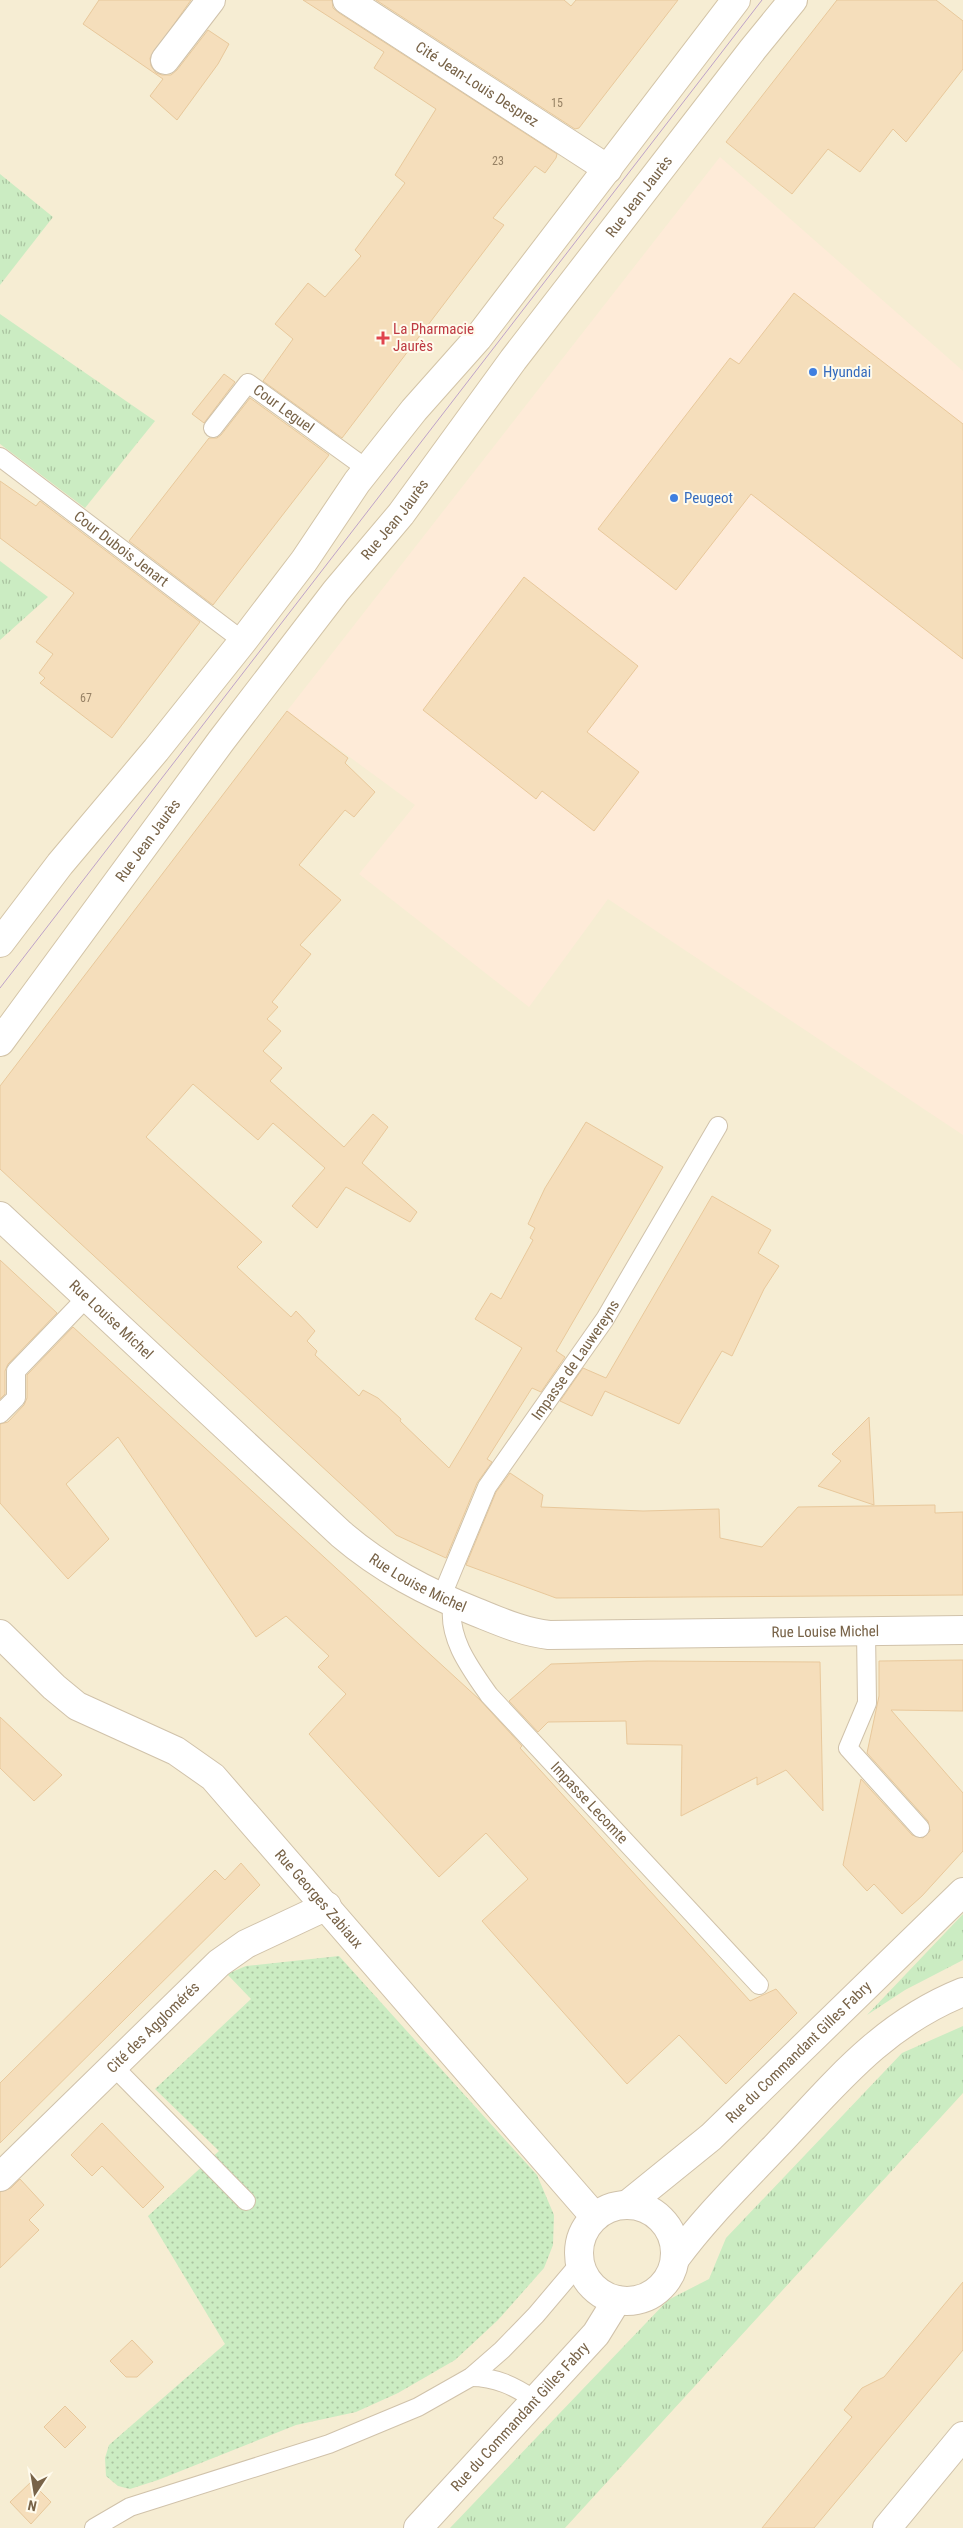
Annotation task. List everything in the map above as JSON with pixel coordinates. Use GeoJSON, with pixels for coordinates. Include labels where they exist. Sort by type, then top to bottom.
{"type":"FeatureCollection","features":[{"type":"Feature","properties":{"kind":"street"},"geometry":{"type":"LineString","coordinates":[[164,60],[211,0]]}},
{"type":"Feature","properties":{"kind":"street","name":"Cité Jean-Louis Desprez"},"geometry":{"type":"LineString","coordinates":[[347,0],[608,169]]}},
{"type":"Feature","properties":{"kind":"street"},"geometry":{"type":"LineString","coordinates":[[1,940],[60,864],[156,750],[243,641],[304,561],[367,469],[414,410],[478,338],[736,0]]}},
{"type":"Feature","properties":{"kind":"street","name":"Rue Jean Jaurès"},"geometry":{"type":"LineString","coordinates":[[0,1042],[221,741],[336,591],[402,514],[513,360],[793,0]]}},
{"type":"Feature","properties":{"kind":"street","name":"Rue Louise Michel"},"geometry":{"type":"LineString","coordinates":[[0,1216],[362,1551],[402,1578],[447,1600],[514,1628],[549,1635],[963,1630]]}},
{"type":"Feature","properties":{"kind":"street","name":"Rue Georges Zabiaux"},"geometry":{"type":"LineString","coordinates":[[0,1634],[54,1687],[77,1706],[176,1751],[213,1777],[327,1906],[595,2217]]}},
{"type":"Feature","properties":{"kind":"street","name":"Rue du Commandant Gilles Fabry"},"geometry":{"type":"LineString","coordinates":[[627,2205],[712,2137],[963,1892]]}},
{"type":"Feature","properties":{"kind":"street","name":"Cité des Agglomérés"},"geometry":{"type":"LineString","coordinates":[[0,2177],[232,1954],[246,1944],[327,1906]]}},
{"type":"Feature","properties":{"kind":"street"},"geometry":{"type":"LineString","coordinates":[[675,2260],[673,2239],[663,2221],[647,2209],[627,2205],[607,2210],[595,2217],[587,2226],[579,2250],[580,2263],[591,2284],[600,2293],[617,2300],[637,2300],[655,2292],[668,2278],[675,2260],[705,2221],[858,2059],[894,2029],[914,2016],[963,1992]]}},
{"type":"Feature","properties":{"kind":"street","name":"Rue du Commandant Gilles Fabry"},"geometry":{"type":"LineString","coordinates":[[418,2528],[596,2334],[617,2300]]}},
{"type":"Feature","properties":{"kind":"street"},"geometry":{"type":"LineString","coordinates":[[888,2528],[963,2436]]}},
{"type":"Feature","properties":{"kind":"lane","name":"Cour Leguel"},"geometry":{"type":"LineString","coordinates":[[213,428],[248,383],[367,469]]}},
{"type":"Feature","properties":{"kind":"lane","name":"Cour Dubois Jenart"},"geometry":{"type":"LineString","coordinates":[[0,457],[243,641]]}},
{"type":"Feature","properties":{"kind":"lane","name":"Impasse de Lauwereyns"},"geometry":{"type":"LineString","coordinates":[[447,1600],[487,1487],[605,1319],[718,1126]]}},
{"type":"Feature","properties":{"kind":"lane"},"geometry":{"type":"LineString","coordinates":[[0,1414],[16,1398],[16,1372],[87,1297]]}},
{"type":"Feature","properties":{"kind":"lane","name":"Impasse Lecomte"},"geometry":{"type":"LineString","coordinates":[[447,1600],[454,1634],[467,1662],[489,1695],[759,1985]]}},
{"type":"Feature","properties":{"kind":"lane"},"geometry":{"type":"LineString","coordinates":[[866,1631],[867,1703],[848,1748],[920,1828]]}},
{"type":"Feature","properties":{"kind":"lane"},"geometry":{"type":"LineString","coordinates":[[114,2067],[246,2201]]}},
{"type":"Feature","properties":{"kind":"lane"},"geometry":{"type":"LineString","coordinates":[[94,2528],[130,2507],[329,2444],[388,2421],[471,2377],[536,2315],[580,2263]]}},
{"type":"Feature","properties":{"kind":"lane"},"geometry":{"type":"LineString","coordinates":[[471,2377],[486,2377],[502,2381],[535,2400]]}},
{"type":"Feature","properties":{"kind":"shaded area"},"geometry":{"type":"Polygon","coordinates":[[[0,0],[963,0],[963,2528],[0,2528],[0,0]]]}},
{"type":"Feature","properties":{"kind":"shaded area"},"geometry":{"type":"Polygon","coordinates":[[[720,157],[963,371],[963,1135],[608,899],[529,1007],[359,874],[415,805],[287,711],[720,157]]]}},
{"type":"Feature","properties":{"kind":"green space"},"geometry":{"type":"Polygon","coordinates":[[[0,174],[53,217],[0,285],[0,174]]]}},
{"type":"Feature","properties":{"kind":"green space"},"geometry":{"type":"Polygon","coordinates":[[[0,314],[155,421],[85,508],[0,444],[0,314]]]}},
{"type":"Feature","properties":{"kind":"green space"},"geometry":{"type":"Polygon","coordinates":[[[0,561],[48,597],[0,640],[0,561]]]}},
{"type":"Feature","properties":{"kind":"green space"},"geometry":{"type":"Polygon","coordinates":[[[963,1914],[963,1960],[905,1990],[867,2015],[963,1914]]]}},
{"type":"Feature","properties":{"kind":"green space"},"geometry":{"type":"Polygon","coordinates":[[[339,1956],[537,2175],[554,2215],[553,2245],[544,2268],[498,2320],[455,2360],[398,2393],[356,2412],[296,2425],[158,2480],[130,2489],[118,2486],[106,2476],[105,2458],[109,2445],[225,2344],[148,2216],[219,2151],[155,2089],[251,1999],[227,1974],[246,1966],[339,1956]]]}},
{"type":"Feature","properties":{"kind":"green space"},"geometry":{"type":"Polygon","coordinates":[[[963,2026],[963,2093],[565,2528],[450,2528],[668,2300],[709,2279],[726,2238],[902,2053],[963,2026]]]}},
{"type":"Feature","properties":{"kind":"building"},"geometry":{"type":"Polygon","coordinates":[[[99,0],[191,0],[150,58],[151,66],[156,73],[171,75],[208,30],[229,44],[218,64],[177,120],[150,96],[163,79],[83,24],[99,0]]]}},
{"type":"Feature","properties":{"kind":"building"},"geometry":{"type":"Polygon","coordinates":[[[303,0],[332,0],[333,8],[339,13],[557,154],[545,173],[535,166],[493,218],[504,225],[342,438],[263,381],[293,339],[275,324],[308,283],[325,297],[361,256],[355,250],[405,183],[395,175],[436,109],[374,68],[384,52],[303,0]]]}},
{"type":"Feature","properties":{"kind":"building"},"geometry":{"type":"Polygon","coordinates":[[[376,0],[564,0],[571,6],[576,0],[678,0],[579,128],[575,129],[376,0]]]}},
{"type":"Feature","properties":{"kind":"building"},"geometry":{"type":"Polygon","coordinates":[[[837,0],[936,0],[963,21],[963,69],[906,142],[893,129],[860,172],[828,149],[792,194],[726,142],[837,0]]]}},
{"type":"Feature","properties":{"kind":"building"},"geometry":{"type":"Polygon","coordinates":[[[794,293],[963,424],[963,659],[751,494],[676,590],[598,529],[730,358],[739,364],[794,293]]]}},
{"type":"Feature","properties":{"kind":"building"},"geometry":{"type":"Polygon","coordinates":[[[224,374],[235,382],[204,423],[192,414],[224,374]]]}},
{"type":"Feature","properties":{"kind":"building"},"geometry":{"type":"Polygon","coordinates":[[[250,398],[329,455],[213,605],[129,541],[209,438],[217,438],[221,435],[250,398]]]}},
{"type":"Feature","properties":{"kind":"building"},"geometry":{"type":"Polygon","coordinates":[[[0,481],[36,506],[40,501],[200,622],[112,738],[40,683],[45,678],[39,673],[53,654],[36,642],[74,593],[0,538],[0,481]]]}},
{"type":"Feature","properties":{"kind":"building"},"geometry":{"type":"Polygon","coordinates":[[[524,577],[638,666],[587,732],[639,772],[594,831],[542,791],[536,799],[423,710],[524,577]]]}},
{"type":"Feature","properties":{"kind":"building"},"geometry":{"type":"Polygon","coordinates":[[[287,711],[348,758],[345,763],[375,792],[354,817],[345,810],[299,865],[341,900],[300,945],[311,954],[272,1002],[278,1007],[267,1019],[281,1031],[263,1051],[282,1068],[270,1081],[344,1147],[373,1114],[388,1127],[362,1163],[417,1212],[410,1222],[346,1187],[317,1228],[292,1206],[325,1168],[273,1123],[258,1140],[193,1084],[146,1137],[262,1242],[237,1267],[291,1317],[296,1311],[315,1331],[307,1341],[317,1351],[315,1355],[359,1396],[363,1390],[378,1398],[449,1468],[522,1348],[475,1319],[491,1293],[501,1299],[533,1240],[530,1238],[535,1228],[528,1224],[545,1188],[586,1122],[663,1167],[556,1351],[565,1357],[541,1392],[532,1388],[487,1459],[492,1462],[477,1483],[446,1558],[396,1535],[0,1169],[0,1086],[287,711]]]}},
{"type":"Feature","properties":{"kind":"building"},"geometry":{"type":"Polygon","coordinates":[[[712,1196],[771,1230],[758,1253],[779,1266],[764,1289],[732,1356],[722,1351],[679,1424],[605,1391],[592,1416],[560,1401],[583,1368],[606,1378],[712,1196]]]}},
{"type":"Feature","properties":{"kind":"building"},"geometry":{"type":"Polygon","coordinates":[[[0,1260],[57,1313],[8,1364],[5,1371],[5,1394],[0,1399],[0,1260]]]}},
{"type":"Feature","properties":{"kind":"building"},"geometry":{"type":"Polygon","coordinates":[[[73,1327],[480,1700],[522,1746],[520,1748],[750,2001],[776,1989],[797,2013],[726,2084],[679,2035],[627,2084],[482,1921],[528,1879],[486,1833],[439,1877],[309,1734],[346,1694],[318,1667],[329,1656],[286,1616],[256,1637],[118,1437],[66,1484],[109,1539],[68,1579],[0,1503],[0,1424],[8,1422],[24,1405],[27,1398],[27,1375],[73,1327]]]}},
{"type":"Feature","properties":{"kind":"building"},"geometry":{"type":"Polygon","coordinates":[[[869,1417],[874,1505],[818,1486],[841,1461],[832,1454],[869,1417]]]}},
{"type":"Feature","properties":{"kind":"building"},"geometry":{"type":"Polygon","coordinates":[[[510,1473],[543,1495],[541,1507],[643,1511],[719,1509],[720,1538],[762,1547],[798,1507],[935,1505],[935,1513],[963,1512],[963,1595],[556,1598],[466,1565],[496,1492],[510,1473]]]}},
{"type":"Feature","properties":{"kind":"building"},"geometry":{"type":"Polygon","coordinates":[[[963,1660],[963,1711],[891,1710],[963,1793],[963,1851],[922,1896],[902,1914],[874,1884],[867,1891],[843,1865],[861,1779],[912,1835],[923,1838],[930,1831],[928,1821],[867,1753],[879,1696],[879,1661],[963,1660]]]}},
{"type":"Feature","properties":{"kind":"building"},"geometry":{"type":"Polygon","coordinates":[[[648,1661],[820,1662],[823,1811],[786,1770],[757,1785],[757,1777],[681,1816],[682,1745],[627,1744],[626,1721],[548,1722],[538,1732],[509,1701],[551,1664],[648,1661]]]}},
{"type":"Feature","properties":{"kind":"building"},"geometry":{"type":"Polygon","coordinates":[[[0,1717],[62,1775],[34,1801],[0,1768],[0,1717]]]}},
{"type":"Feature","properties":{"kind":"building"},"geometry":{"type":"Polygon","coordinates":[[[241,1863],[260,1885],[0,2143],[0,2083],[215,1870],[225,1880],[241,1863]]]}},
{"type":"Feature","properties":{"kind":"building"},"geometry":{"type":"Polygon","coordinates":[[[102,2123],[164,2187],[143,2208],[102,2166],[92,2176],[71,2155],[102,2123]]]}},
{"type":"Feature","properties":{"kind":"building"},"geometry":{"type":"Polygon","coordinates":[[[20,2179],[44,2205],[29,2220],[39,2230],[0,2268],[0,2192],[11,2188],[20,2179]]]}},
{"type":"Feature","properties":{"kind":"building"},"geometry":{"type":"Polygon","coordinates":[[[963,2282],[963,2350],[814,2528],[762,2528],[852,2417],[844,2410],[862,2388],[884,2377],[963,2282]]]}},
{"type":"Feature","properties":{"kind":"building"},"geometry":{"type":"Polygon","coordinates":[[[132,2340],[153,2362],[137,2377],[126,2377],[110,2361],[132,2340]]]}},
{"type":"Feature","properties":{"kind":"building"},"geometry":{"type":"Polygon","coordinates":[[[65,2406],[86,2427],[65,2448],[44,2427],[65,2406]]]}},
{"type":"Feature","properties":{"kind":"building"},"geometry":{"type":"Polygon","coordinates":[[[31,2482],[51,2502],[31,2524],[10,2502],[31,2482]]]}},
{"type":"Feature","properties":{"kind":"tram line"},"geometry":{"type":"LineString","coordinates":[[0,988],[762,0]]}},
{"type":"Feature","properties":{"kind":"place","name":"La Pharmacie Jaurès"},"geometry":{"type":"Point","coordinates":[383,338]}},
{"type":"Feature","properties":{"kind":"place","name":"Hyundai"},"geometry":{"type":"Point","coordinates":[813,372]}},
{"type":"Feature","properties":{"kind":"place","name":"Peugeot"},"geometry":{"type":"Point","coordinates":[674,498]}}]}
